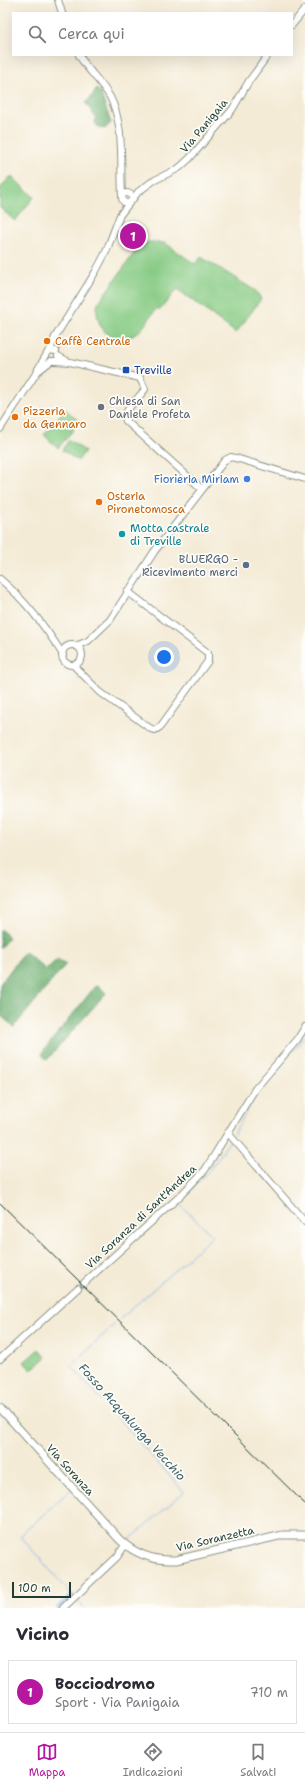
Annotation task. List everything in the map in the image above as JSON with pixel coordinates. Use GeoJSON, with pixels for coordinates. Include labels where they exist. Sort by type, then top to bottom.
{"type":"FeatureCollection","features":[{"type":"Feature","properties":{"kind":"main road","name":"Via Soranza"},"geometry":{"type":"LineString","coordinates":[[0,1408],[125,1545]]}},
{"type":"Feature","properties":{"kind":"main road","name":"Via Soranzetta"},"geometry":{"type":"LineString","coordinates":[[125,1545],[144,1556],[153,1559],[170,1560],[283,1535],[305,1535]]}},
{"type":"Feature","properties":{"kind":"street"},"geometry":{"type":"LineString","coordinates":[[58,0],[62,12]]}},
{"type":"Feature","properties":{"kind":"street"},"geometry":{"type":"LineString","coordinates":[[293,24],[305,9]]}},
{"type":"Feature","properties":{"kind":"street"},"geometry":{"type":"LineString","coordinates":[[0,429],[37,372],[53,355],[60,331],[106,252],[127,197],[122,184],[118,126],[112,102],[106,91],[79,56]]}},
{"type":"Feature","properties":{"kind":"street","name":"Via Panigaia"},"geometry":{"type":"LineString","coordinates":[[127,197],[138,192],[153,181],[179,168],[189,159],[232,110],[249,81],[267,56]]}},
{"type":"Feature","properties":{"kind":"street"},"geometry":{"type":"LineString","coordinates":[[53,355],[70,362],[140,378],[145,389],[142,395],[127,410],[124,417],[126,421],[202,489]]}},
{"type":"Feature","properties":{"kind":"street"},"geometry":{"type":"LineString","coordinates":[[54,640],[68,647],[76,646],[88,641],[110,620],[127,591],[154,552],[223,461],[228,458],[248,462],[305,479]]}},
{"type":"Feature","properties":{"kind":"street"},"geometry":{"type":"LineString","coordinates":[[0,578],[18,594],[54,640],[66,663],[73,665],[84,674],[100,692],[155,730],[160,727],[208,661],[209,656],[206,650],[127,591]]}},
{"type":"Feature","properties":{"kind":"street"},"geometry":{"type":"LineString","coordinates":[[73,665],[81,658],[88,641]]}},
{"type":"Feature","properties":{"kind":"street"},"geometry":{"type":"LineString","coordinates":[[76,646],[81,650],[84,674]]}},
{"type":"Feature","properties":{"kind":"street"},"geometry":{"type":"LineString","coordinates":[[63,655],[68,647]]}},
{"type":"Feature","properties":{"kind":"street","name":"Via Soranza di Sant'Andrea"},"geometry":{"type":"LineString","coordinates":[[84,1283],[194,1182],[212,1162],[253,1091],[265,1075],[297,1040],[305,1027]]}},
{"type":"Feature","properties":{"kind":"street"},"geometry":{"type":"LineString","coordinates":[[228,1133],[305,1222]]}},
{"type":"Feature","properties":{"kind":"street"},"geometry":{"type":"LineString","coordinates":[[0,1359],[78,1288]]}},
{"type":"Feature","properties":{"kind":"street"},"geometry":{"type":"LineString","coordinates":[[63,1608],[117,1557],[125,1545]]}},
{"type":"Feature","properties":{"kind":"green space"},"geometry":{"type":"Polygon","coordinates":[[[97,89],[101,94],[111,123],[105,129],[97,126],[95,122],[96,118],[86,103],[97,89]]]}},
{"type":"Feature","properties":{"kind":"green space"},"geometry":{"type":"Polygon","coordinates":[[[10,177],[34,197],[15,221],[0,208],[0,189],[10,177]]]}},
{"type":"Feature","properties":{"kind":"green space"},"geometry":{"type":"Polygon","coordinates":[[[134,224],[145,232],[132,248],[122,240],[134,224]]]}},
{"type":"Feature","properties":{"kind":"green space"},"geometry":{"type":"Polygon","coordinates":[[[148,242],[165,243],[195,264],[201,257],[256,291],[261,299],[236,333],[177,289],[160,310],[157,308],[144,326],[134,335],[118,339],[106,332],[98,319],[98,303],[138,248],[148,242]]]}},
{"type":"Feature","properties":{"kind":"green space"},"geometry":{"type":"Polygon","coordinates":[[[65,409],[80,422],[58,448],[44,435],[65,409]]]}},
{"type":"Feature","properties":{"kind":"green space"},"geometry":{"type":"Polygon","coordinates":[[[69,440],[85,451],[78,461],[62,450],[69,440]]]}},
{"type":"Feature","properties":{"kind":"green space"},"geometry":{"type":"Polygon","coordinates":[[[0,929],[9,937],[0,948],[0,929]]]}},
{"type":"Feature","properties":{"kind":"green space"},"geometry":{"type":"Polygon","coordinates":[[[25,951],[46,970],[57,959],[66,964],[14,1027],[0,1015],[0,984],[25,951]]]}},
{"type":"Feature","properties":{"kind":"green space"},"geometry":{"type":"Polygon","coordinates":[[[97,984],[106,993],[47,1060],[42,1055],[44,1050],[97,984]]]}},
{"type":"Feature","properties":{"kind":"green space"},"geometry":{"type":"Polygon","coordinates":[[[39,1349],[46,1357],[31,1370],[24,1362],[39,1349]]]}},
{"type":"Feature","properties":{"kind":"waterway","name":"Fosso Acqualunga Vecchio"},"geometry":{"type":"LineString","coordinates":[[234,1134],[257,1093],[303,1037]]}},
{"type":"Feature","properties":{"kind":"waterway","name":"Fosso Acqualunga Vecchio"},"geometry":{"type":"LineString","coordinates":[[140,1237],[190,1192],[201,1180],[230,1140]]}},
{"type":"Feature","properties":{"kind":"waterway","name":"Fosso Acqualunga Vecchio"},"geometry":{"type":"LineString","coordinates":[[120,1319],[213,1236],[178,1203]]}},
{"type":"Feature","properties":{"kind":"waterway","name":"Fosso Acqualunga Vecchio"},"geometry":{"type":"LineString","coordinates":[[115,1324],[71,1366],[184,1492],[127,1542]]}},
{"type":"Feature","properties":{"kind":"waterway","name":"Fosso Acqualunga Vecchio"},"geometry":{"type":"LineString","coordinates":[[70,1490],[20,1536],[72,1595]]}},
{"type":"Feature","properties":{"kind":"waterway","name":"Fosso Acqualunga Vecchio"},"geometry":{"type":"LineString","coordinates":[[98,1511],[125,1540]]}},
{"type":"Feature","properties":{"kind":"waterway"},"geometry":{"type":"LineString","coordinates":[[58,1608],[72,1595]]}},
{"type":"Feature","properties":{"kind":"waterway"},"geometry":{"type":"LineString","coordinates":[[77,1600],[84,1608]]}},
{"type":"Feature","properties":{"kind":"railway"},"geometry":{"type":"LineString","coordinates":[[0,1203],[305,1504]]}},
{"type":"Feature","properties":{"kind":"place","name":"Bocciodromo"},"geometry":{"type":"Point","coordinates":[133,236]}},
{"type":"Feature","properties":{"kind":"place","name":"Caffè Centrale"},"geometry":{"type":"Point","coordinates":[47,341]}},
{"type":"Feature","properties":{"kind":"place","name":"Treville"},"geometry":{"type":"Point","coordinates":[126,370]}},
{"type":"Feature","properties":{"kind":"place","name":"Chiesa di San Daniele Profeta"},"geometry":{"type":"Point","coordinates":[101,407]}},
{"type":"Feature","properties":{"kind":"place","name":"Pizzeria da Gennaro"},"geometry":{"type":"Point","coordinates":[15,417]}},
{"type":"Feature","properties":{"kind":"place","name":"Fiorieria Miriam"},"geometry":{"type":"Point","coordinates":[247,479]}},
{"type":"Feature","properties":{"kind":"place","name":"Osteria Pironetomosca"},"geometry":{"type":"Point","coordinates":[99,502]}},
{"type":"Feature","properties":{"kind":"place","name":"Motta castrale di Treville"},"geometry":{"type":"Point","coordinates":[122,534]}},
{"type":"Feature","properties":{"kind":"place","name":"BLUERGO - Ricevimento merci"},"geometry":{"type":"Point","coordinates":[246,565]}}]}
